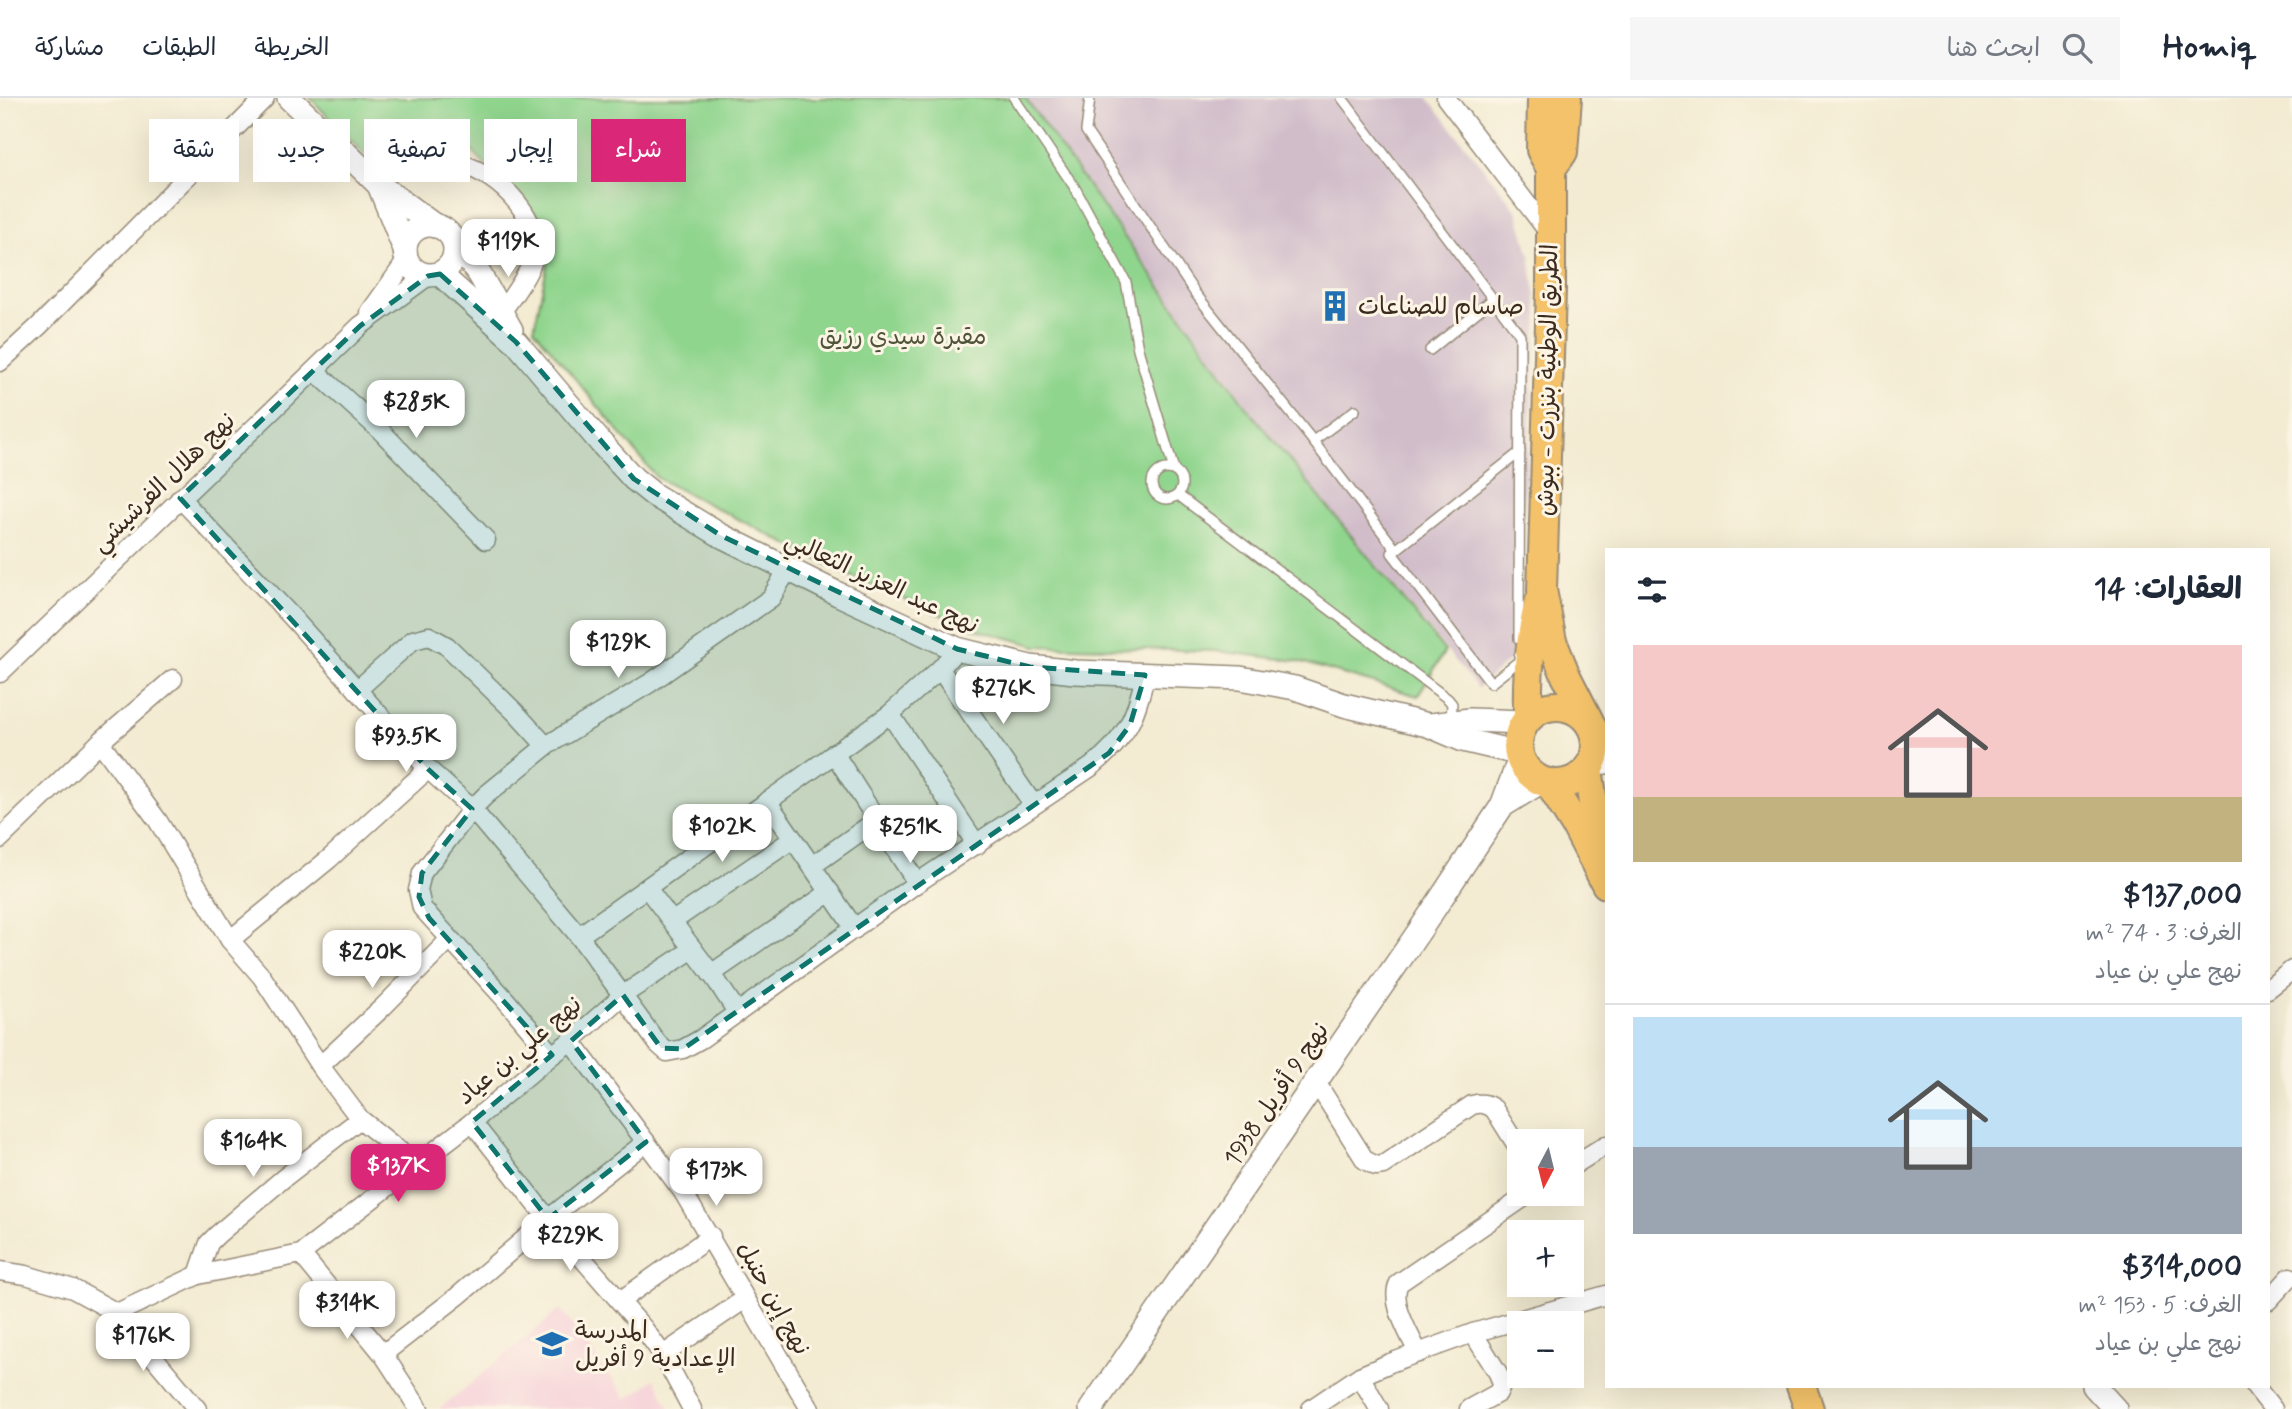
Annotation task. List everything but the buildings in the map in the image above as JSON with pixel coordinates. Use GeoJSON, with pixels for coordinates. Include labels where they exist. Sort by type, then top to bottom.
{"type":"FeatureCollection","features":[{"type":"Feature","properties":{"kind":"main road","name":"الطريق الوطنية بنزرت - ببوش"},"geometry":{"type":"LineString","coordinates":[[1542,98],[1541,150],[1551,169],[1542,590],[1552,641],[1596,747],[1595,817],[1605,852]]}},
{"type":"Feature","properties":{"kind":"main road","name":"الطريق الوطنية بنزرت - ببوش"},"geometry":{"type":"LineString","coordinates":[[1551,169],[1563,152],[1567,98]]}},
{"type":"Feature","properties":{"kind":"main road","name":"الطريق الوطنية بنزرت - ببوش"},"geometry":{"type":"LineString","coordinates":[[1526,720],[1533,625],[1542,590]]}},
{"type":"Feature","properties":{"kind":"main road"},"geometry":{"type":"LineString","coordinates":[[1560,705],[1576,710],[1596,747],[1574,780],[1562,783],[1545,782],[1532,775],[1519,755],[1518,735],[1526,720],[1544,708],[1560,705]]}},
{"type":"Feature","properties":{"kind":"main road"},"geometry":{"type":"LineString","coordinates":[[1545,782],[1576,826],[1605,882]]}},
{"type":"Feature","properties":{"kind":"main road"},"geometry":{"type":"LineString","coordinates":[[1802,1388],[1809,1409]]}},
{"type":"Feature","properties":{"kind":"street"},"geometry":{"type":"LineString","coordinates":[[0,362],[265,98]]}},
{"type":"Feature","properties":{"kind":"street"},"geometry":{"type":"LineString","coordinates":[[289,98],[364,171]]}},
{"type":"Feature","properties":{"kind":"street"},"geometry":{"type":"LineString","coordinates":[[1446,98],[1551,235]]}},
{"type":"Feature","properties":{"kind":"street"},"geometry":{"type":"LineString","coordinates":[[470,168],[477,170],[518,202],[532,228],[534,253],[502,312]]}},
{"type":"Feature","properties":{"kind":"street"},"geometry":{"type":"LineString","coordinates":[[374,182],[412,268],[434,275],[448,268],[455,243],[447,231],[435,226],[375,182]]}},
{"type":"Feature","properties":{"kind":"street"},"geometry":{"type":"LineString","coordinates":[[406,255],[408,240],[414,231],[424,226],[435,226]]}},
{"type":"Feature","properties":{"kind":"street","name":"نهج عبد العزيز الثعالبي"},"geometry":{"type":"LineString","coordinates":[[455,243],[480,275],[516,342]]}},
{"type":"Feature","properties":{"kind":"street","name":"نهج هلال الفرشيشي"},"geometry":{"type":"LineString","coordinates":[[360,326],[406,255]]}},
{"type":"Feature","properties":{"kind":"street","name":"نهج هلال الفرشيشي"},"geometry":{"type":"LineString","coordinates":[[0,673],[360,326],[434,275]]}},
{"type":"Feature","properties":{"kind":"street","name":"نهج عبد العزيز الثعالبي"},"geometry":{"type":"LineString","coordinates":[[434,275],[516,342],[634,479],[654,495],[720,535],[957,649],[1030,667],[1240,678],[1295,688],[1344,705],[1428,725]]}},
{"type":"Feature","properties":{"kind":"street"},"geometry":{"type":"LineString","coordinates":[[315,371],[382,431],[486,540]]}},
{"type":"Feature","properties":{"kind":"street"},"geometry":{"type":"LineString","coordinates":[[180,498],[428,769],[472,809],[579,936],[661,1048],[667,1052],[678,1051],[693,1044],[917,883],[1091,767],[1122,738],[1135,715],[1145,675]]}},
{"type":"Feature","properties":{"kind":"street"},"geometry":{"type":"LineString","coordinates":[[552,1055],[422,908],[419,883],[422,873],[472,809],[516,769],[546,746],[650,683],[771,598],[788,569]]}},
{"type":"Feature","properties":{"kind":"street"},"geometry":{"type":"LineString","coordinates":[[357,690],[413,640],[433,637],[464,662],[546,746]]}},
{"type":"Feature","properties":{"kind":"street"},"geometry":{"type":"LineString","coordinates":[[579,936],[890,714],[940,669],[957,649]]}},
{"type":"Feature","properties":{"kind":"street"},"geometry":{"type":"LineString","coordinates":[[940,669],[1033,804]]}},
{"type":"Feature","properties":{"kind":"street"},"geometry":{"type":"LineString","coordinates":[[0,839],[100,742],[173,680]]}},
{"type":"Feature","properties":{"kind":"street"},"geometry":{"type":"LineString","coordinates":[[890,714],[977,845]]}},
{"type":"Feature","properties":{"kind":"street"},"geometry":{"type":"LineString","coordinates":[[1428,725],[1526,720]]}},
{"type":"Feature","properties":{"kind":"street"},"geometry":{"type":"LineString","coordinates":[[1428,725],[1463,740],[1519,755],[1502,806]]}},
{"type":"Feature","properties":{"kind":"street"},"geometry":{"type":"LineString","coordinates":[[100,742],[158,821],[230,940],[262,977],[320,1066],[360,1119],[417,1165]]}},
{"type":"Feature","properties":{"kind":"street"},"geometry":{"type":"LineString","coordinates":[[834,753],[917,883]]}},
{"type":"Feature","properties":{"kind":"street"},"geometry":{"type":"LineString","coordinates":[[230,940],[329,859],[428,769]]}},
{"type":"Feature","properties":{"kind":"street"},"geometry":{"type":"LineString","coordinates":[[1502,806],[1545,782]]}},
{"type":"Feature","properties":{"kind":"street"},"geometry":{"type":"LineString","coordinates":[[767,801],[855,929]]}},
{"type":"Feature","properties":{"kind":"street","name":"نهج 9 أفريل 1938"},"geometry":{"type":"LineString","coordinates":[[1091,1409],[1502,806]]}},
{"type":"Feature","properties":{"kind":"street"},"geometry":{"type":"LineString","coordinates":[[812,866],[877,820]]}},
{"type":"Feature","properties":{"kind":"street"},"geometry":{"type":"LineString","coordinates":[[673,921],[793,839]]}},
{"type":"Feature","properties":{"kind":"street"},"geometry":{"type":"LineString","coordinates":[[648,888],[737,1012]]}},
{"type":"Feature","properties":{"kind":"street"},"geometry":{"type":"LineString","coordinates":[[711,974],[830,892]]}},
{"type":"Feature","properties":{"kind":"street"},"geometry":{"type":"LineString","coordinates":[[320,1066],[449,940]]}},
{"type":"Feature","properties":{"kind":"street","name":"نهج علي بن عياد"},"geometry":{"type":"LineString","coordinates":[[117,1313],[198,1275],[301,1254],[472,1122],[623,995],[693,949]]}},
{"type":"Feature","properties":{"kind":"street"},"geometry":{"type":"LineString","coordinates":[[2270,987],[2292,970]]}},
{"type":"Feature","properties":{"kind":"street","name":"نهج إبن حنبل"},"geometry":{"type":"LineString","coordinates":[[571,1041],[683,1192],[810,1409]]}},
{"type":"Feature","properties":{"kind":"street"},"geometry":{"type":"LineString","coordinates":[[1316,1082],[1365,1160],[1376,1166],[1384,1164],[1472,1105],[1481,1103],[1494,1109],[1507,1130]]}},
{"type":"Feature","properties":{"kind":"street"},"geometry":{"type":"LineString","coordinates":[[198,1275],[209,1243],[285,1177],[360,1119]]}},
{"type":"Feature","properties":{"kind":"street"},"geometry":{"type":"LineString","coordinates":[[472,1122],[548,1219],[621,1301],[663,1355],[692,1409]]}},
{"type":"Feature","properties":{"kind":"street"},"geometry":{"type":"LineString","coordinates":[[383,1353],[646,1142]]}},
{"type":"Feature","properties":{"kind":"street"},"geometry":{"type":"LineString","coordinates":[[1584,1159],[1605,1146]]}},
{"type":"Feature","properties":{"kind":"street"},"geometry":{"type":"LineString","coordinates":[[1418,1353],[1398,1308],[1396,1289],[1399,1283],[1511,1206]]}},
{"type":"Feature","properties":{"kind":"street"},"geometry":{"type":"LineString","coordinates":[[621,1301],[710,1236]]}},
{"type":"Feature","properties":{"kind":"street"},"geometry":{"type":"LineString","coordinates":[[301,1254],[383,1353],[419,1409]]}},
{"type":"Feature","properties":{"kind":"street"},"geometry":{"type":"LineString","coordinates":[[0,1271],[26,1275],[73,1289],[117,1313],[197,1409]]}},
{"type":"Feature","properties":{"kind":"street"},"geometry":{"type":"LineString","coordinates":[[2270,1299],[2290,1277]]}},
{"type":"Feature","properties":{"kind":"street"},"geometry":{"type":"LineString","coordinates":[[1311,1409],[1360,1376],[1418,1353],[1473,1333],[1605,1295]]}},
{"type":"Feature","properties":{"kind":"street"},"geometry":{"type":"LineString","coordinates":[[663,1355],[745,1299]]}},
{"type":"Feature","properties":{"kind":"street"},"geometry":{"type":"LineString","coordinates":[[1469,1409],[1498,1393],[1502,1383],[1473,1333]]}},
{"type":"Feature","properties":{"kind":"street"},"geometry":{"type":"LineString","coordinates":[[1360,1376],[1379,1409]]}},
{"type":"Feature","properties":{"kind":"street"},"geometry":{"type":"LineString","coordinates":[[2096,1388],[2115,1409]]}},
{"type":"Feature","properties":{"kind":"street"},"geometry":{"type":"LineString","coordinates":[[2257,1388],[2273,1409]]}},
{"type":"Feature","properties":{"kind":"lane"},"geometry":{"type":"LineString","coordinates":[[1013,98],[1074,188],[1126,282],[1138,349],[1174,470],[1182,480],[1178,495],[1172,499],[1155,494],[1152,489],[1153,477],[1168,469],[1174,470]]}},
{"type":"Feature","properties":{"kind":"lane"},"geometry":{"type":"LineString","coordinates":[[1090,98],[1086,131],[1195,293],[1396,550]]}},
{"type":"Feature","properties":{"kind":"lane"},"geometry":{"type":"LineString","coordinates":[[1342,98],[1520,335],[1520,452],[1519,661],[1491,683],[1392,553],[1520,452]]}},
{"type":"Feature","properties":{"kind":"lane"},"geometry":{"type":"LineString","coordinates":[[1430,350],[1493,299]]}},
{"type":"Feature","properties":{"kind":"lane"},"geometry":{"type":"LineString","coordinates":[[1313,441],[1355,410]]}},
{"type":"Feature","properties":{"kind":"lane"},"geometry":{"type":"LineString","coordinates":[[1178,495],[1448,699],[1452,704],[1451,722]]}},
{"type":"Feature","properties":{"kind":"highlighted area"},"geometry":{"type":"Polygon","coordinates":[[[440,274],[516,342],[634,479],[720,535],[957,649],[1030,667],[1145,675],[1130,725],[1109,753],[683,1049],[661,1048],[623,995],[571,1041],[646,1142],[548,1219],[472,1122],[552,1055],[429,918],[419,897],[422,873],[472,809],[428,769],[180,498],[360,326],[428,276],[440,274]]]}},
{"type":"Feature","properties":{"kind":"shaded area"},"geometry":{"type":"Polygon","coordinates":[[[1026,98],[1428,98],[1517,211],[1530,256],[1538,313],[1513,657],[1478,688],[1260,424],[1026,98]]]}},
{"type":"Feature","properties":{"kind":"shaded area","name":"المدرسة الإعدادية 9 أفريل"},"geometry":{"type":"Polygon","coordinates":[[[560,1309],[627,1399],[655,1379],[670,1409],[440,1409],[560,1309]]]}},
{"type":"Feature","properties":{"kind":"green space","name":"مقبرة سيدي رزيق"},"geometry":{"type":"Polygon","coordinates":[[[310,98],[1025,98],[1247,408],[1445,651],[1418,696],[1298,661],[1216,651],[1037,646],[972,628],[848,575],[657,478],[534,329],[554,233],[503,182],[577,182],[577,119],[484,119],[484,163],[470,149],[470,119],[364,119],[364,154],[350,139],[350,119],[330,119],[310,98]]]}},
{"type":"Feature","properties":{"kind":"place","name":"صاسام للصناعات"},"geometry":{"type":"Point","coordinates":[1335,306]}},
{"type":"Feature","properties":{"kind":"place","name":"المدرسة الإعدادية 9 أفريل"},"geometry":{"type":"Point","coordinates":[552,1344]}}]}
